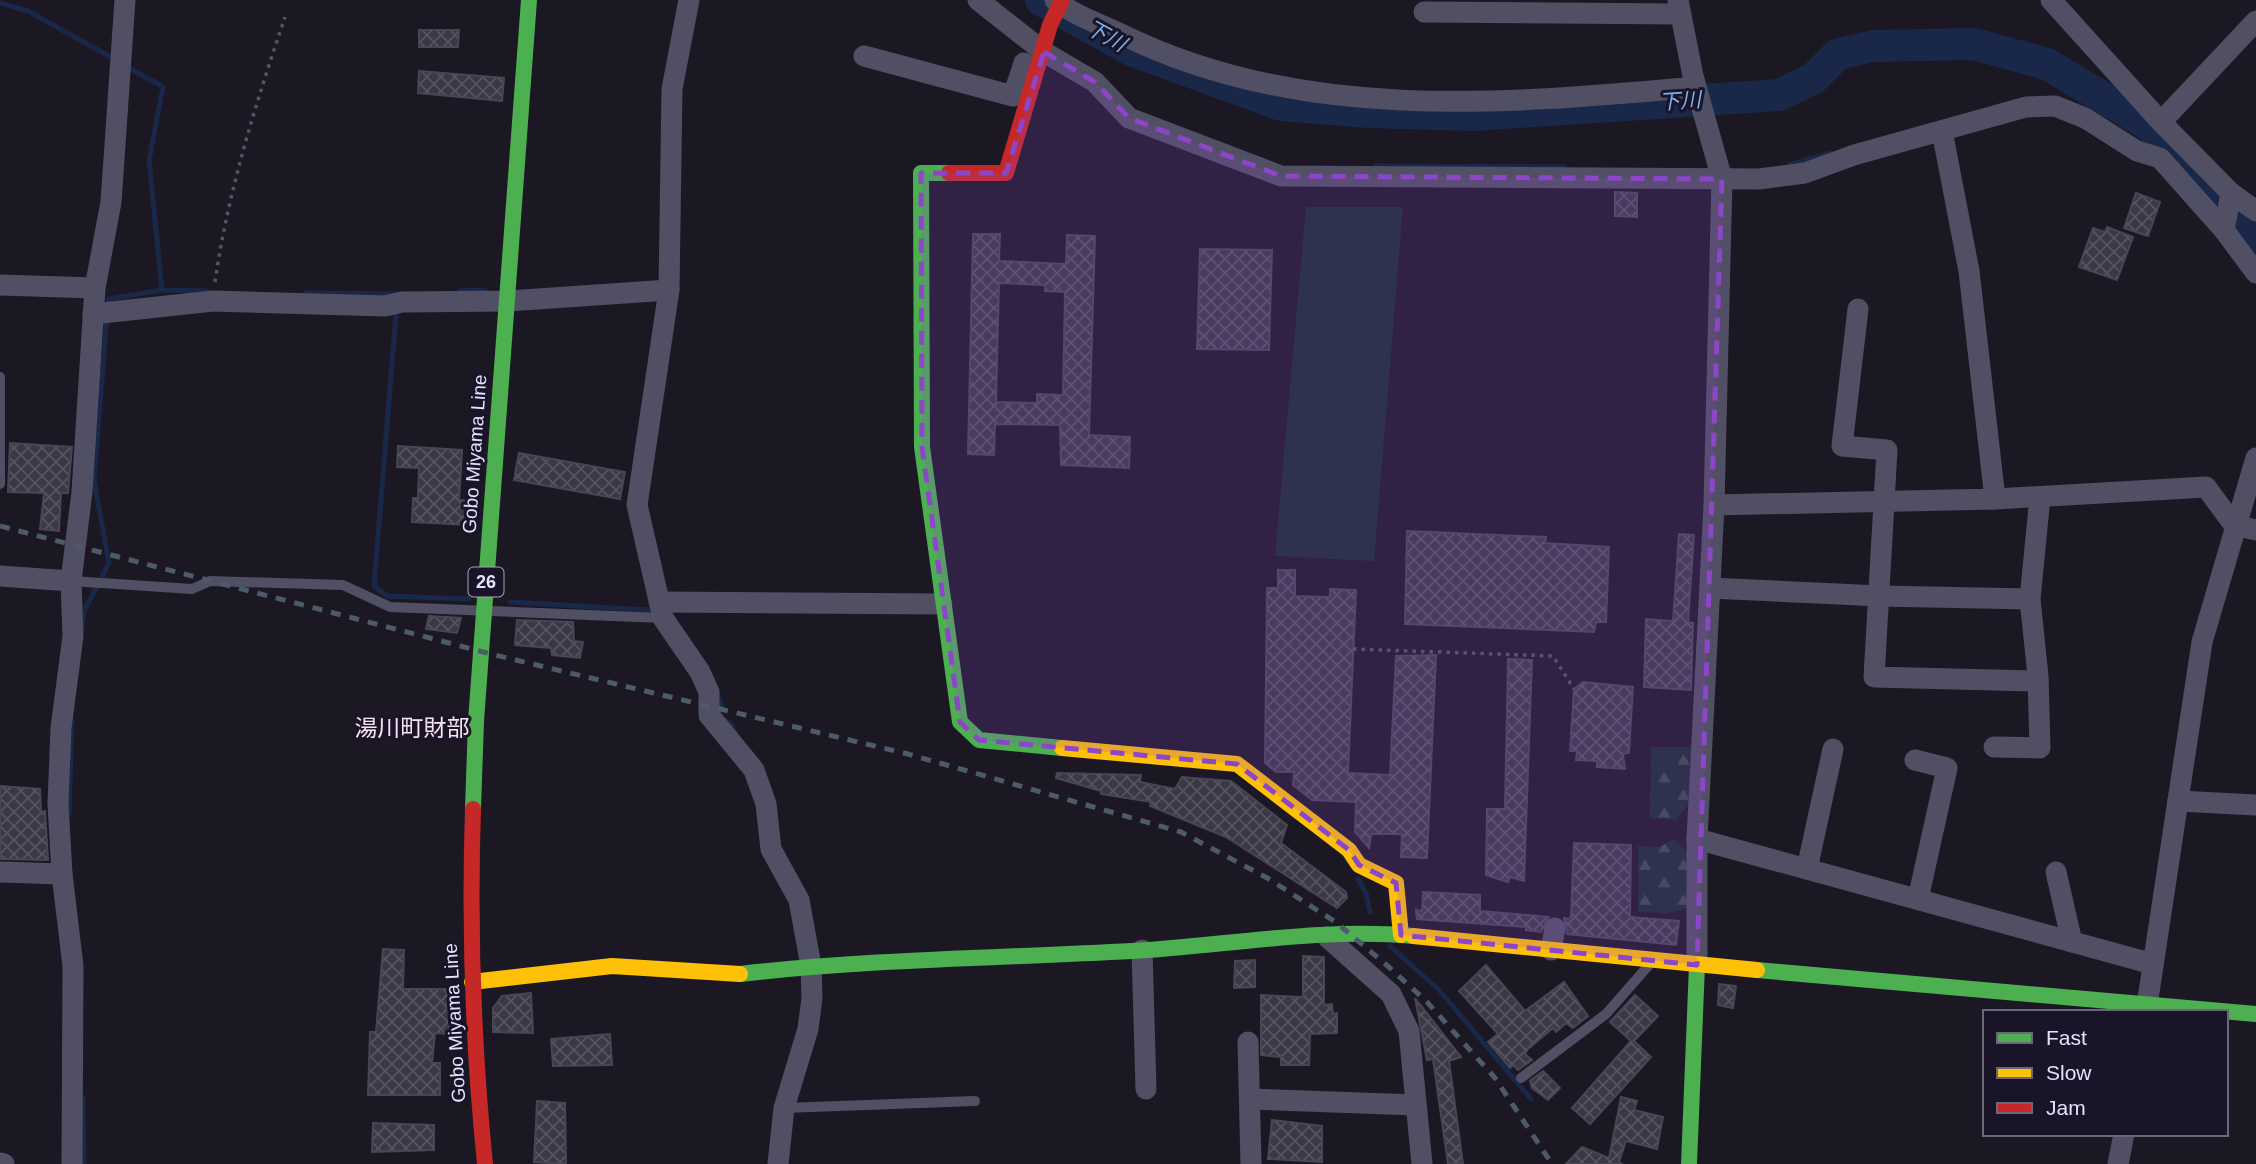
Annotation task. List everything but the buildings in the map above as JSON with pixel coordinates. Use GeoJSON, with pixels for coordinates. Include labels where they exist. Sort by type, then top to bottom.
{"type":"FeatureCollection","features":[{"type":"Feature","properties":{"kind":"street"},"geometry":{"type":"LineString","coordinates":[[72,1164],[73,966],[62,874],[58,804],[61,728],[73,636],[71,581],[82,492],[95,288],[111,202],[125,0]]}},
{"type":"Feature","properties":{"kind":"street","name":"Gobo Miyama Line"},"geometry":{"type":"LineString","coordinates":[[485,1164],[474,1052],[470,909],[484,612],[529,0]]}},
{"type":"Feature","properties":{"kind":"street"},"geometry":{"type":"LineString","coordinates":[[689,0],[672,89],[669,289],[637,505],[661,610],[709,691],[709,715],[754,770],[766,804],[771,849],[799,900],[811,966],[808,1029],[784,1108],[778,1164]]}},
{"type":"Feature","properties":{"kind":"street"},"geometry":{"type":"LineString","coordinates":[[978,0],[1038,46],[1095,82],[1129,118],[1281,176],[1759,179],[1805,173],[1854,155],[2026,107],[2055,106],[2085,118],[2137,151],[2160,158],[2228,211],[2256,211]]}},
{"type":"Feature","properties":{"kind":"street"},"geometry":{"type":"LineString","coordinates":[[2050,0],[2161,122],[2228,211],[2256,273]]}},
{"type":"Feature","properties":{"kind":"street"},"geometry":{"type":"LineString","coordinates":[[864,56],[1013,96],[1050,25],[1059,1],[1160,54],[1290,90],[1393,102],[1560,99],[1696,87]]}},
{"type":"Feature","properties":{"kind":"street"},"geometry":{"type":"LineString","coordinates":[[1424,12],[1679,7],[1696,87],[1722,179],[1714,505],[1697,839],[1697,965],[1689,1164]]}},
{"type":"Feature","properties":{"kind":"street"},"geometry":{"type":"LineString","coordinates":[[2161,122],[2256,21]]}},
{"type":"Feature","properties":{"kind":"street"},"geometry":{"type":"LineString","coordinates":[[1038,46],[1006,173],[921,173],[922,447],[960,722],[979,740],[1237,764],[1349,850],[1359,865],[1396,883],[1401,935]]}},
{"type":"Feature","properties":{"kind":"street"},"geometry":{"type":"LineString","coordinates":[[1942,131],[1969,271],[1995,499]]}},
{"type":"Feature","properties":{"kind":"street"},"geometry":{"type":"LineString","coordinates":[[0,285],[95,288]]}},
{"type":"Feature","properties":{"kind":"street"},"geometry":{"type":"LineString","coordinates":[[93,314],[213,301],[385,306],[402,302],[507,301],[669,289]]}},
{"type":"Feature","properties":{"kind":"street"},"geometry":{"type":"LineString","coordinates":[[1858,309],[1842,446],[1888,450],[1874,677],[2038,681]]}},
{"type":"Feature","properties":{"kind":"street"},"geometry":{"type":"LineString","coordinates":[[2147,1007],[2202,642],[2234,525],[2256,458]]}},
{"type":"Feature","properties":{"kind":"street"},"geometry":{"type":"LineString","coordinates":[[1714,505],[2039,498],[2206,487],[2234,525],[2256,530]]}},
{"type":"Feature","properties":{"kind":"street"},"geometry":{"type":"LineString","coordinates":[[1994,747],[2040,747],[2038,681],[2030,599],[2039,498]]}},
{"type":"Feature","properties":{"kind":"street"},"geometry":{"type":"LineString","coordinates":[[0,576],[71,581]]}},
{"type":"Feature","properties":{"kind":"street"},"geometry":{"type":"LineString","coordinates":[[1710,588],[1880,596],[2030,599]]}},
{"type":"Feature","properties":{"kind":"street"},"geometry":{"type":"LineString","coordinates":[[661,610],[942,604]]}},
{"type":"Feature","properties":{"kind":"street"},"geometry":{"type":"LineString","coordinates":[[1807,869],[1833,749]]}},
{"type":"Feature","properties":{"kind":"street"},"geometry":{"type":"LineString","coordinates":[[1915,760],[1947,768],[1918,900]]}},
{"type":"Feature","properties":{"kind":"street"},"geometry":{"type":"LineString","coordinates":[[2178,801],[2256,805]]}},
{"type":"Feature","properties":{"kind":"street"},"geometry":{"type":"LineString","coordinates":[[1697,839],[2153,964]]}},
{"type":"Feature","properties":{"kind":"street"},"geometry":{"type":"LineString","coordinates":[[0,872],[62,874]]}},
{"type":"Feature","properties":{"kind":"street"},"geometry":{"type":"LineString","coordinates":[[2056,872],[2073,942]]}},
{"type":"Feature","properties":{"kind":"street"},"geometry":{"type":"LineString","coordinates":[[1551,950],[1555,928]]}},
{"type":"Feature","properties":{"kind":"street"},"geometry":{"type":"LineString","coordinates":[[472,982],[612,966],[736,975],[811,966],[1401,935],[2194,1010]]}},
{"type":"Feature","properties":{"kind":"street"},"geometry":{"type":"LineString","coordinates":[[1326,937],[1391,994],[1409,1031],[1422,1164]]}},
{"type":"Feature","properties":{"kind":"street"},"geometry":{"type":"LineString","coordinates":[[1142,950],[1146,1089]]}},
{"type":"Feature","properties":{"kind":"street"},"geometry":{"type":"LineString","coordinates":[[2228,1012],[2256,1014]]}},
{"type":"Feature","properties":{"kind":"street"},"geometry":{"type":"LineString","coordinates":[[1248,1042],[1251,1164]]}},
{"type":"Feature","properties":{"kind":"street"},"geometry":{"type":"LineString","coordinates":[[1250,1099],[1416,1105]]}},
{"type":"Feature","properties":{"kind":"street"},"geometry":{"type":"LineString","coordinates":[[2118,1164],[2124,1136]]}},
{"type":"Feature","properties":{"kind":"lane"},"geometry":{"type":"LineString","coordinates":[[0,377],[0,484]]}},
{"type":"Feature","properties":{"kind":"lane"},"geometry":{"type":"LineString","coordinates":[[71,581],[192,589],[210,581],[343,585],[390,607],[484,612],[661,610]]}},
{"type":"Feature","properties":{"kind":"lane"},"geometry":{"type":"LineString","coordinates":[[1521,1077],[1606,1014],[1653,960]]}},
{"type":"Feature","properties":{"kind":"lane"},"geometry":{"type":"LineString","coordinates":[[784,1108],[975,1101]]}},
{"type":"Feature","properties":{"kind":"path"},"geometry":{"type":"LineString","coordinates":[[213,301],[234,188],[256,101],[285,17]]}},
{"type":"Feature","properties":{"kind":"path"},"geometry":{"type":"LineString","coordinates":[[1353,649],[1553,656],[1574,689]]}},
{"type":"Feature","properties":{"kind":"highlighted area"},"geometry":{"type":"Polygon","coordinates":[[[1044,52],[1095,82],[1129,118],[1281,176],[1722,179],[1697,965],[1401,935],[1396,883],[1359,865],[1349,850],[1237,764],[979,740],[960,722],[922,447],[921,173],[1006,173],[1044,52]]]}},
{"type":"Feature","properties":{"kind":"green space"},"geometry":{"type":"Polygon","coordinates":[[[1306,207],[1403,207],[1374,561],[1275,556],[1306,207]]]}},
{"type":"Feature","properties":{"kind":"green space"},"geometry":{"type":"Polygon","coordinates":[[[1651,747],[1691,747],[1688,805],[1676,820],[1650,818],[1651,747]]]}},
{"type":"Feature","properties":{"kind":"green space"},"geometry":{"type":"Polygon","coordinates":[[[1674,839],[1687,852],[1687,908],[1667,913],[1638,912],[1638,846],[1659,847],[1674,839]]]}},
{"type":"Feature","properties":{"kind":"waterway","name":"下川"},"geometry":{"type":"LineString","coordinates":[[1041,0],[1131,50],[1281,105],[1369,112],[1473,115],[1779,95],[1814,78],[1838,54],[1874,46],[1974,44],[2047,64],[2149,125],[2256,242]]}},
{"type":"Feature","properties":{"kind":"waterway"},"geometry":{"type":"LineString","coordinates":[[0,3],[28,11],[116,60]]}},
{"type":"Feature","properties":{"kind":"waterway"},"geometry":{"type":"LineString","coordinates":[[108,307],[109,299],[162,290],[149,160],[163,87],[124,65]]}},
{"type":"Feature","properties":{"kind":"waterway"},"geometry":{"type":"LineString","coordinates":[[1789,165],[1830,153]]}},
{"type":"Feature","properties":{"kind":"waterway"},"geometry":{"type":"LineString","coordinates":[[1375,166],[1564,167]]}},
{"type":"Feature","properties":{"kind":"waterway"},"geometry":{"type":"LineString","coordinates":[[162,290],[206,291]]}},
{"type":"Feature","properties":{"kind":"waterway"},"geometry":{"type":"LineString","coordinates":[[460,291],[485,290]]}},
{"type":"Feature","properties":{"kind":"waterway"},"geometry":{"type":"LineString","coordinates":[[306,293],[398,294]]}},
{"type":"Feature","properties":{"kind":"waterway"},"geometry":{"type":"LineString","coordinates":[[396,314],[374,586],[387,596],[469,599]]}},
{"type":"Feature","properties":{"kind":"waterway"},"geometry":{"type":"LineString","coordinates":[[82,628],[84,611],[109,563],[94,480],[107,316]]}},
{"type":"Feature","properties":{"kind":"waterway"},"geometry":{"type":"LineString","coordinates":[[510,602],[649,610]]}},
{"type":"Feature","properties":{"kind":"waterway"},"geometry":{"type":"LineString","coordinates":[[717,694],[722,707]]}},
{"type":"Feature","properties":{"kind":"waterway"},"geometry":{"type":"LineString","coordinates":[[69,813],[72,721]]}},
{"type":"Feature","properties":{"kind":"waterway"},"geometry":{"type":"LineString","coordinates":[[729,722],[735,732]]}},
{"type":"Feature","properties":{"kind":"waterway"},"geometry":{"type":"LineString","coordinates":[[1358,879],[1366,893],[1370,912]]}},
{"type":"Feature","properties":{"kind":"waterway"},"geometry":{"type":"LineString","coordinates":[[1390,946],[1439,990],[1531,1099]]}},
{"type":"Feature","properties":{"kind":"waterway"},"geometry":{"type":"LineString","coordinates":[[83,1098],[84,1164]]}},
{"type":"Feature","properties":{"kind":"railway"},"geometry":{"type":"LineString","coordinates":[[0,526],[495,655],[908,754],[1181,832],[1269,879],[1337,923],[1390,968],[1427,1002],[1495,1078],[1552,1164]]}},
{"type":"Feature","properties":{"kind":"traffic: fast"},"geometry":{"type":"LineString","coordinates":[[473,809],[476,721],[529,0]]}},
{"type":"Feature","properties":{"kind":"traffic: fast"},"geometry":{"type":"LineString","coordinates":[[949,173],[921,173],[922,447],[960,722],[979,740],[1062,748]]}},
{"type":"Feature","properties":{"kind":"traffic: fast"},"geometry":{"type":"LineString","coordinates":[[740,974],[887,962],[1166,949],[1309,935],[1413,936]]}},
{"type":"Feature","properties":{"kind":"traffic: fast"},"geometry":{"type":"LineString","coordinates":[[1689,1164],[1697,965]]}},
{"type":"Feature","properties":{"kind":"traffic: fast"},"geometry":{"type":"LineString","coordinates":[[1757,970],[2211,1010]]}},
{"type":"Feature","properties":{"kind":"traffic: fast"},"geometry":{"type":"LineString","coordinates":[[2228,1012],[2256,1014]]}},
{"type":"Feature","properties":{"kind":"traffic: slow"},"geometry":{"type":"LineString","coordinates":[[1062,748],[1237,764],[1349,850],[1359,865],[1396,883],[1401,935]]}},
{"type":"Feature","properties":{"kind":"traffic: slow"},"geometry":{"type":"LineString","coordinates":[[1413,936],[1757,970]]}},
{"type":"Feature","properties":{"kind":"traffic: slow"},"geometry":{"type":"LineString","coordinates":[[472,982],[612,966],[740,974]]}},
{"type":"Feature","properties":{"kind":"traffic: jam"},"geometry":{"type":"LineString","coordinates":[[949,173],[1006,173],[1050,25],[1062,0]]}},
{"type":"Feature","properties":{"kind":"traffic: jam"},"geometry":{"type":"LineString","coordinates":[[473,809],[473,986],[485,1164]]}},
{"type":"Feature","properties":{"kind":"district","name":"湯川町財部"},"geometry":{"type":"Point","coordinates":[412,728]}}]}
